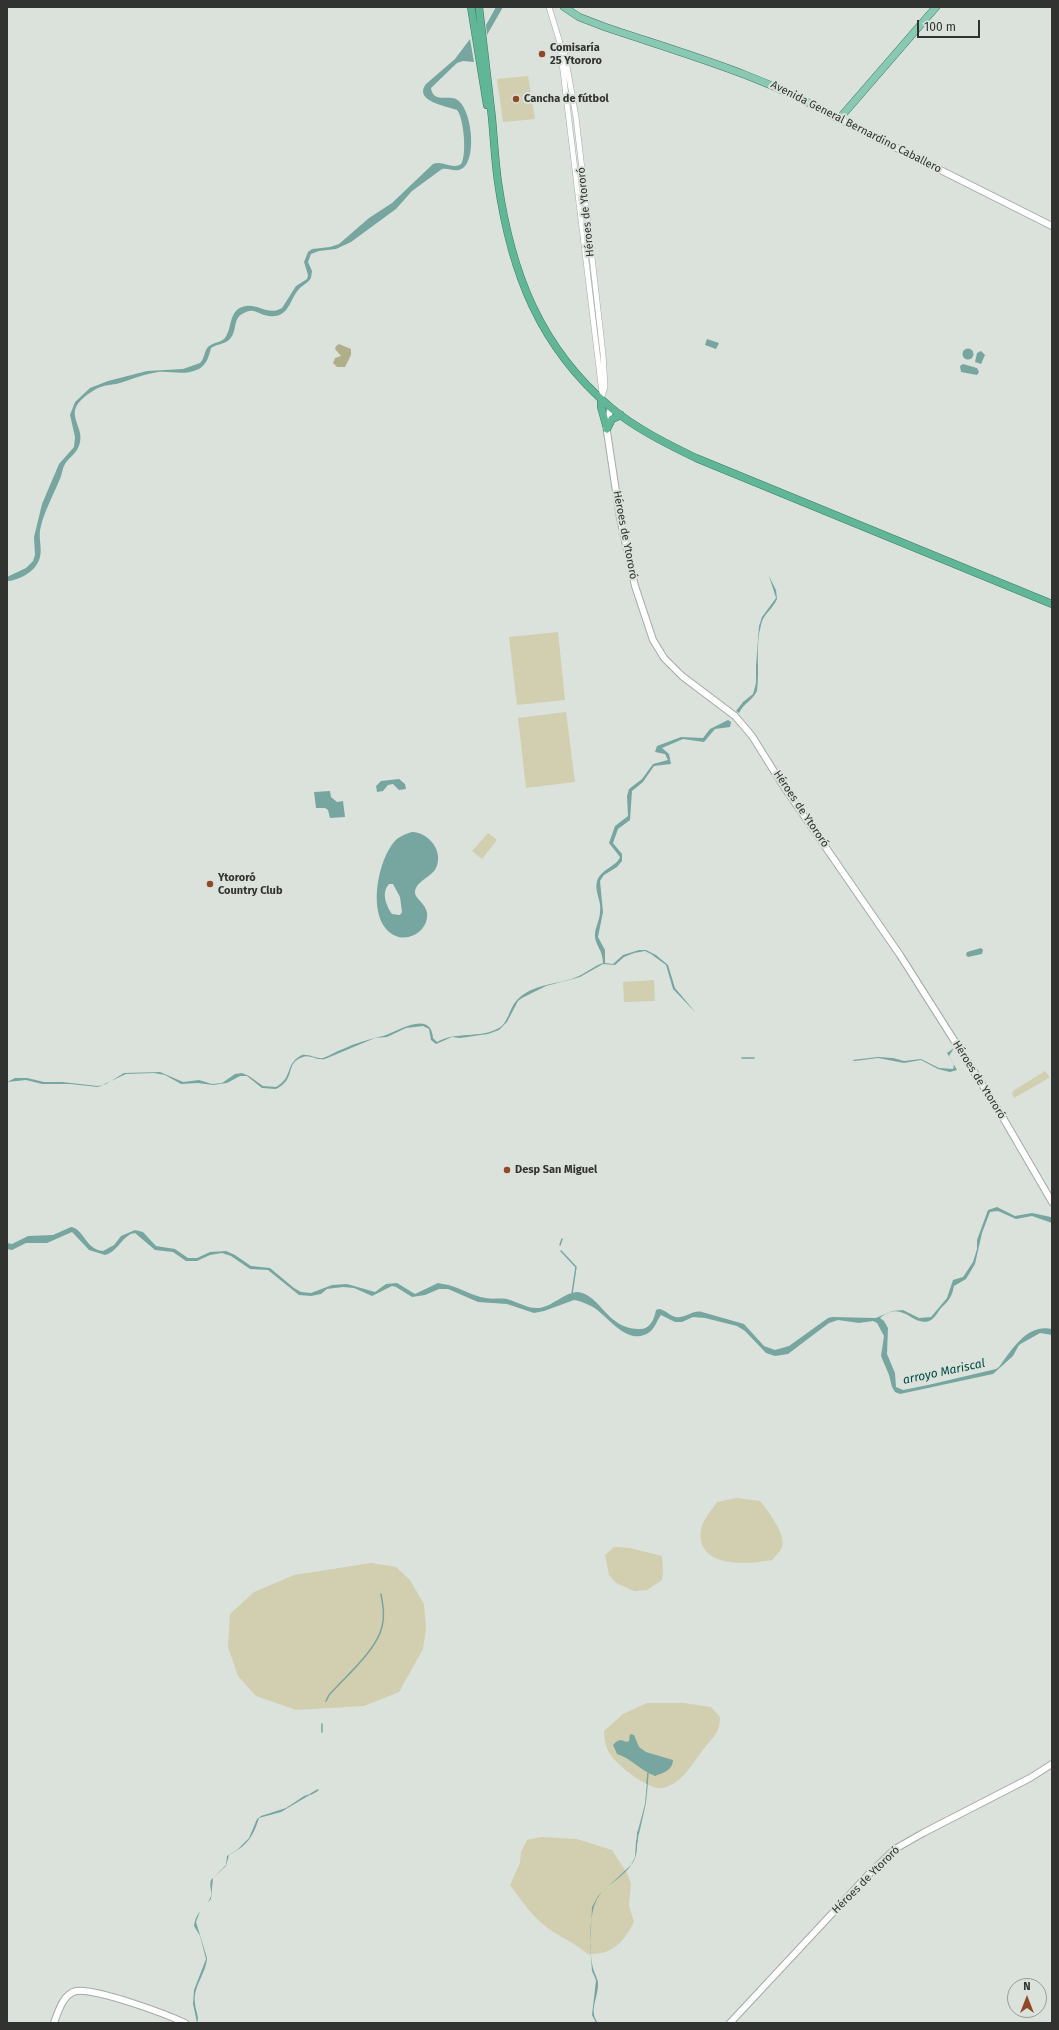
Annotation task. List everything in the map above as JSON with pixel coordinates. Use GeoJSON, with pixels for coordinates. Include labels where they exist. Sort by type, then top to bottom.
{"type":"FeatureCollection","features":[{"type":"Feature","properties":{"kind":"highway"},"geometry":{"type":"LineString","coordinates":[[471,7],[477,23],[480,40],[504,218],[514,262],[524,289],[539,320],[559,351],[578,375],[602,396],[611,408],[667,444],[712,465],[1052,604]]}},
{"type":"Feature","properties":{"kind":"highway"},"geometry":{"type":"LineString","coordinates":[[477,23],[479,7]]}},
{"type":"Feature","properties":{"kind":"highway"},"geometry":{"type":"LineString","coordinates":[[602,396],[601,407],[606,427]]}},
{"type":"Feature","properties":{"kind":"highway"},"geometry":{"type":"LineString","coordinates":[[606,427],[612,419],[621,415]]}},
{"type":"Feature","properties":{"kind":"main road","name":"Avenida General Bernardino Caballero"},"geometry":{"type":"LineString","coordinates":[[564,7],[579,17],[605,27],[774,85],[1052,226]]}},
{"type":"Feature","properties":{"kind":"main road"},"geometry":{"type":"LineString","coordinates":[[839,119],[936,7]]}},
{"type":"Feature","properties":{"kind":"main road","name":"Héroes de Ytororó"},"geometry":{"type":"LineString","coordinates":[[611,408],[606,427],[627,550],[637,592],[653,640],[664,658],[682,676],[728,710],[752,736],[782,784],[900,955],[1006,1122],[1052,1202]]}},
{"type":"Feature","properties":{"kind":"main road","name":"Héroes de Ytororó"},"geometry":{"type":"LineString","coordinates":[[730,2023],[868,1875],[895,1849],[923,1832],[1030,1778],[1052,1764]]}},
{"type":"Feature","properties":{"kind":"main road"},"geometry":{"type":"LineString","coordinates":[[54,2023],[64,2000],[76,1991],[89,1992],[138,2005],[186,2023]]}},
{"type":"Feature","properties":{"kind":"street","name":"Héroes de Ytororó"},"geometry":{"type":"LineString","coordinates":[[549,7],[565,55],[576,117],[603,383]]}},
{"type":"Feature","properties":{"kind":"street","name":"Héroes de Ytororó"},"geometry":{"type":"LineString","coordinates":[[560,43],[568,118],[603,383]]}},
{"type":"Feature","properties":{"kind":"street"},"geometry":{"type":"LineString","coordinates":[[568,118],[576,117]]}},
{"type":"Feature","properties":{"kind":"street"},"geometry":{"type":"LineString","coordinates":[[602,396],[603,383]]}},
{"type":"Feature","properties":{"kind":"shaded area","name":"Cancha de fútbol"},"geometry":{"type":"Polygon","coordinates":[[[528,76],[535,119],[503,122],[497,79],[528,76]]]}},
{"type":"Feature","properties":{"kind":"shaded area"},"geometry":{"type":"Polygon","coordinates":[[[339,344],[351,349],[351,355],[345,367],[337,367],[333,363],[335,358],[341,356],[335,349],[339,344]]]}},
{"type":"Feature","properties":{"kind":"shaded area"},"geometry":{"type":"Polygon","coordinates":[[[558,632],[565,700],[517,705],[509,637],[558,632]]]}},
{"type":"Feature","properties":{"kind":"shaded area"},"geometry":{"type":"Polygon","coordinates":[[[566,712],[575,782],[526,788],[518,718],[566,712]]]}},
{"type":"Feature","properties":{"kind":"shaded area"},"geometry":{"type":"Polygon","coordinates":[[[488,833],[497,840],[482,859],[472,851],[488,833]]]}},
{"type":"Feature","properties":{"kind":"shaded area"},"geometry":{"type":"Polygon","coordinates":[[[654,980],[655,1001],[624,1002],[623,982],[654,980]]]}},
{"type":"Feature","properties":{"kind":"shaded area"},"geometry":{"type":"Polygon","coordinates":[[[1045,1071],[1049,1078],[1014,1098],[1012,1094],[1013,1091],[1045,1071]]]}},
{"type":"Feature","properties":{"kind":"shaded area"},"geometry":{"type":"Polygon","coordinates":[[[737,1498],[760,1501],[776,1523],[783,1542],[781,1549],[772,1560],[737,1563],[724,1561],[714,1557],[706,1551],[701,1542],[701,1529],[706,1518],[717,1502],[737,1498]]]}},
{"type":"Feature","properties":{"kind":"shaded area"},"geometry":{"type":"Polygon","coordinates":[[[614,1547],[630,1548],[662,1556],[662,1580],[647,1590],[634,1591],[616,1583],[609,1575],[605,1555],[614,1547]]]}},
{"type":"Feature","properties":{"kind":"shaded area"},"geometry":{"type":"Polygon","coordinates":[[[371,1563],[396,1567],[410,1580],[424,1604],[426,1629],[423,1649],[399,1692],[364,1706],[296,1710],[256,1696],[238,1676],[228,1647],[230,1614],[254,1592],[294,1575],[371,1563]]]}},
{"type":"Feature","properties":{"kind":"shaded area"},"geometry":{"type":"Polygon","coordinates":[[[647,1703],[684,1703],[711,1707],[720,1717],[719,1728],[715,1736],[690,1768],[676,1782],[663,1788],[650,1786],[626,1770],[610,1754],[605,1741],[604,1731],[623,1714],[647,1703]]]}},
{"type":"Feature","properties":{"kind":"shaded area"},"geometry":{"type":"Polygon","coordinates":[[[541,1837],[577,1839],[612,1850],[627,1873],[631,1883],[629,1905],[634,1922],[621,1942],[610,1950],[596,1954],[588,1954],[554,1932],[537,1919],[510,1885],[520,1863],[521,1852],[527,1840],[541,1837]]]}},
{"type":"Feature","properties":{"kind":"water"},"geometry":{"type":"Polygon","coordinates":[[[496,7],[503,7],[487,35],[486,25],[496,7]]]}},
{"type":"Feature","properties":{"kind":"water"},"geometry":{"type":"Polygon","coordinates":[[[470,39],[474,62],[463,61],[457,63],[431,88],[432,93],[437,97],[456,99],[466,112],[471,133],[471,144],[470,154],[463,168],[455,170],[442,169],[412,191],[396,209],[351,242],[336,249],[319,251],[311,254],[308,262],[312,271],[311,278],[296,292],[288,308],[279,315],[273,316],[264,315],[254,311],[249,311],[241,315],[237,320],[234,333],[230,339],[211,348],[206,362],[199,369],[178,373],[158,372],[105,386],[90,393],[78,403],[75,410],[75,418],[81,438],[79,446],[64,466],[45,514],[40,531],[41,550],[39,559],[35,567],[24,576],[15,580],[7,581],[7,577],[26,568],[33,561],[35,555],[34,537],[42,504],[59,464],[74,447],[75,437],[70,415],[75,402],[90,388],[108,381],[147,371],[183,369],[200,363],[208,347],[225,338],[236,311],[240,308],[251,306],[272,311],[282,308],[296,286],[307,279],[308,275],[304,262],[308,252],[312,249],[330,247],[339,244],[369,218],[392,203],[433,164],[440,163],[458,166],[461,164],[464,153],[464,137],[463,128],[457,110],[432,102],[424,95],[423,90],[426,84],[455,59],[470,39]]]}},
{"type":"Feature","properties":{"kind":"water"},"geometry":{"type":"Polygon","coordinates":[[[707,339],[719,343],[716,349],[705,345],[707,339]]]}},
{"type":"Feature","properties":{"kind":"water"},"geometry":{"type":"Polygon","coordinates":[[[968,348],[972,350],[974,354],[972,358],[968,360],[964,358],[962,354],[964,350],[968,348]]]}},
{"type":"Feature","properties":{"kind":"water"},"geometry":{"type":"Polygon","coordinates":[[[981,351],[985,355],[981,364],[975,362],[977,353],[981,351]]]}},
{"type":"Feature","properties":{"kind":"water"},"geometry":{"type":"Polygon","coordinates":[[[963,364],[977,368],[979,372],[977,375],[961,372],[960,366],[963,364]]]}},
{"type":"Feature","properties":{"kind":"water"},"geometry":{"type":"Polygon","coordinates":[[[769,576],[776,590],[777,599],[762,621],[759,633],[757,691],[739,713],[736,711],[743,702],[753,694],[756,683],[759,626],[762,617],[776,598],[769,576]]]}},
{"type":"Feature","properties":{"kind":"water"},"geometry":{"type":"Polygon","coordinates":[[[728,720],[731,722],[730,727],[715,729],[704,742],[683,739],[662,748],[669,754],[671,764],[654,766],[643,782],[632,791],[630,820],[618,829],[613,843],[622,854],[622,861],[617,867],[604,875],[600,881],[603,912],[598,937],[605,950],[605,963],[613,964],[623,955],[639,950],[646,950],[656,955],[668,965],[675,988],[696,1013],[673,989],[666,965],[645,951],[624,957],[615,965],[603,964],[580,977],[546,986],[522,998],[518,1001],[507,1022],[499,1030],[488,1034],[460,1038],[452,1037],[484,1033],[499,1028],[505,1022],[514,1003],[523,994],[538,987],[579,976],[603,963],[602,955],[595,937],[600,908],[596,885],[599,877],[620,857],[609,843],[615,826],[628,816],[627,796],[629,789],[642,779],[653,764],[668,760],[665,754],[655,752],[657,746],[681,737],[703,738],[710,729],[728,720]]]}},
{"type":"Feature","properties":{"kind":"water"},"geometry":{"type":"Polygon","coordinates":[[[399,779],[405,784],[406,789],[399,790],[393,784],[388,785],[383,791],[377,792],[376,786],[381,781],[399,779]]]}},
{"type":"Feature","properties":{"kind":"water"},"geometry":{"type":"Polygon","coordinates":[[[330,791],[331,797],[337,802],[343,801],[345,817],[330,818],[328,810],[325,808],[316,808],[314,792],[330,791]]]}},
{"type":"Feature","properties":{"kind":"water"},"geometry":{"type":"Polygon","coordinates":[[[412,832],[424,835],[429,839],[436,850],[438,862],[434,871],[418,885],[415,893],[423,904],[427,913],[425,924],[418,933],[413,936],[402,937],[396,936],[386,929],[380,919],[377,906],[377,892],[379,877],[388,851],[396,840],[412,832]],[[389,884],[385,891],[385,899],[392,914],[400,915],[402,912],[400,897],[393,884],[389,884]]]}},
{"type":"Feature","properties":{"kind":"water"},"geometry":{"type":"Polygon","coordinates":[[[981,948],[983,950],[982,954],[968,957],[966,955],[967,952],[981,948]]]}},
{"type":"Feature","properties":{"kind":"water"},"geometry":{"type":"Polygon","coordinates":[[[420,1024],[426,1025],[431,1029],[433,1038],[437,1042],[452,1037],[436,1044],[431,1040],[429,1029],[423,1026],[406,1028],[387,1037],[375,1038],[325,1059],[319,1059],[306,1056],[294,1063],[286,1081],[276,1089],[262,1088],[247,1076],[240,1076],[227,1083],[213,1085],[198,1083],[181,1084],[165,1075],[154,1073],[126,1074],[111,1081],[124,1073],[160,1072],[183,1082],[199,1080],[212,1084],[222,1083],[235,1074],[242,1073],[249,1076],[263,1086],[276,1087],[285,1079],[293,1062],[302,1055],[323,1058],[353,1045],[373,1038],[383,1036],[404,1027],[420,1024]]]}},
{"type":"Feature","properties":{"kind":"water"},"geometry":{"type":"Polygon","coordinates":[[[954,1048],[949,1056],[957,1070],[950,1072],[938,1069],[921,1060],[904,1063],[878,1058],[855,1061],[852,1060],[878,1057],[893,1058],[904,1061],[921,1059],[939,1068],[953,1069],[954,1065],[947,1053],[954,1048]]]}},
{"type":"Feature","properties":{"kind":"water"},"geometry":{"type":"Polygon","coordinates":[[[15,1078],[27,1078],[44,1082],[62,1082],[98,1086],[103,1085],[98,1087],[70,1084],[42,1084],[26,1080],[7,1082],[15,1078]]]}},
{"type":"Feature","properties":{"kind":"water"},"geometry":{"type":"Polygon","coordinates":[[[997,1207],[1015,1216],[1032,1213],[1051,1217],[1052,1223],[1032,1216],[1016,1219],[998,1211],[990,1212],[982,1233],[975,1264],[966,1279],[954,1286],[947,1303],[933,1319],[923,1322],[901,1312],[895,1311],[880,1318],[884,1321],[888,1328],[887,1354],[895,1373],[896,1387],[903,1390],[996,1369],[1027,1334],[1043,1328],[1052,1329],[1052,1335],[1040,1333],[1019,1345],[1013,1356],[993,1374],[900,1394],[895,1392],[892,1387],[881,1356],[884,1336],[877,1323],[873,1321],[859,1323],[838,1320],[829,1323],[788,1354],[775,1356],[766,1353],[745,1331],[737,1326],[705,1318],[693,1317],[682,1322],[675,1322],[661,1315],[651,1331],[643,1335],[636,1336],[621,1330],[594,1308],[574,1300],[534,1313],[507,1304],[478,1302],[448,1289],[439,1289],[425,1295],[412,1297],[392,1286],[372,1296],[354,1288],[343,1287],[327,1289],[321,1294],[311,1296],[299,1295],[268,1270],[250,1269],[231,1256],[222,1253],[210,1255],[197,1261],[186,1261],[173,1252],[155,1250],[135,1233],[127,1236],[110,1253],[105,1255],[89,1250],[72,1232],[47,1243],[26,1243],[12,1250],[7,1249],[7,1243],[12,1244],[28,1236],[53,1235],[71,1227],[79,1231],[97,1250],[103,1251],[114,1245],[121,1236],[135,1230],[143,1232],[156,1246],[175,1249],[188,1258],[197,1258],[210,1252],[226,1251],[235,1255],[251,1266],[270,1268],[301,1292],[311,1293],[332,1285],[347,1284],[375,1292],[386,1284],[397,1283],[415,1294],[438,1283],[449,1285],[480,1297],[489,1299],[507,1299],[528,1307],[539,1308],[549,1305],[569,1294],[578,1292],[586,1294],[593,1299],[611,1318],[627,1327],[638,1329],[646,1328],[653,1321],[656,1310],[659,1309],[674,1317],[702,1312],[744,1324],[764,1346],[775,1350],[789,1346],[828,1318],[832,1317],[876,1318],[892,1311],[903,1310],[919,1318],[931,1317],[947,1298],[953,1280],[963,1277],[973,1262],[977,1249],[977,1240],[988,1210],[997,1207]]]}},
{"type":"Feature","properties":{"kind":"water"},"geometry":{"type":"Polygon","coordinates":[[[630,1734],[634,1735],[639,1747],[646,1752],[673,1760],[673,1763],[669,1769],[655,1776],[645,1771],[627,1758],[617,1754],[613,1745],[619,1740],[626,1742],[629,1741],[630,1734]]]}},
{"type":"Feature","properties":{"kind":"water"},"geometry":{"type":"Polygon","coordinates":[[[647,1781],[646,1803],[639,1834],[637,1834],[645,1804],[647,1781]]]}},
{"type":"Feature","properties":{"kind":"water"},"geometry":{"type":"Polygon","coordinates":[[[313,1793],[281,1812],[259,1818],[252,1836],[245,1844],[235,1852],[229,1855],[226,1866],[213,1878],[226,1865],[227,1856],[237,1850],[249,1838],[257,1819],[261,1816],[286,1808],[304,1796],[313,1793]]]}},
{"type":"Feature","properties":{"kind":"water"},"geometry":{"type":"Polygon","coordinates":[[[636,1840],[636,1856],[632,1863],[635,1857],[636,1840]]]}},
{"type":"Feature","properties":{"kind":"water"},"geometry":{"type":"Polygon","coordinates":[[[630,1866],[622,1875],[605,1890],[630,1866]]]}},
{"type":"Feature","properties":{"kind":"water"},"geometry":{"type":"Polygon","coordinates":[[[213,1878],[211,1899],[206,1904],[211,1896],[210,1882],[213,1878]]]}},
{"type":"Feature","properties":{"kind":"water"},"geometry":{"type":"Polygon","coordinates":[[[604,1890],[595,1903],[591,1920],[592,1907],[598,1896],[604,1890]]]}},
{"type":"Feature","properties":{"kind":"water"},"geometry":{"type":"Polygon","coordinates":[[[200,1912],[196,1922],[207,1958],[195,1997],[198,2019],[197,2023],[193,2004],[194,1990],[206,1959],[200,1936],[194,1926],[197,1915],[200,1912]]]}},
{"type":"Feature","properties":{"kind":"water"},"geometry":{"type":"Polygon","coordinates":[[[590,1941],[593,1968],[598,1982],[594,2013],[598,2023],[596,2023],[592,2015],[596,1980],[592,1971],[590,1941]]]}},
{"type":"Feature","properties":{"kind":"waterway"},"geometry":{"type":"LineString","coordinates":[[742,1058],[754,1058]]}},
{"type":"Feature","properties":{"kind":"waterway"},"geometry":{"type":"LineString","coordinates":[[560,1245],[562,1239]]}},
{"type":"Feature","properties":{"kind":"waterway"},"geometry":{"type":"LineString","coordinates":[[561,1251],[576,1267],[572,1294]]}},
{"type":"Feature","properties":{"kind":"waterway"},"geometry":{"type":"LineString","coordinates":[[326,1701],[329,1695],[367,1654],[379,1636],[383,1619],[381,1594]]}},
{"type":"Feature","properties":{"kind":"waterway"},"geometry":{"type":"LineString","coordinates":[[322,1724],[322,1732]]}},
{"type":"Feature","properties":{"kind":"waterway"},"geometry":{"type":"LineString","coordinates":[[647,1783],[648,1773]]}},
{"type":"Feature","properties":{"kind":"waterway"},"geometry":{"type":"LineString","coordinates":[[311,1794],[318,1790]]}},
{"type":"Feature","properties":{"kind":"waterway"},"geometry":{"type":"LineString","coordinates":[[637,1842],[638,1832]]}},
{"type":"Feature","properties":{"kind":"place","name":"Comisaría 25 Ytororo"},"geometry":{"type":"Point","coordinates":[542,54]}},
{"type":"Feature","properties":{"kind":"place","name":"Cancha de fútbol"},"geometry":{"type":"Point","coordinates":[516,99]}},
{"type":"Feature","properties":{"kind":"place","name":"Ytororó Country Club"},"geometry":{"type":"Point","coordinates":[210,884]}},
{"type":"Feature","properties":{"kind":"place","name":"Desp San Miguel"},"geometry":{"type":"Point","coordinates":[507,1170]}},
{"type":"Feature","properties":{"kind":"water label","name":"arroyo Mariscal"},"geometry":{"type":"Point","coordinates":[944,1372]}}]}
